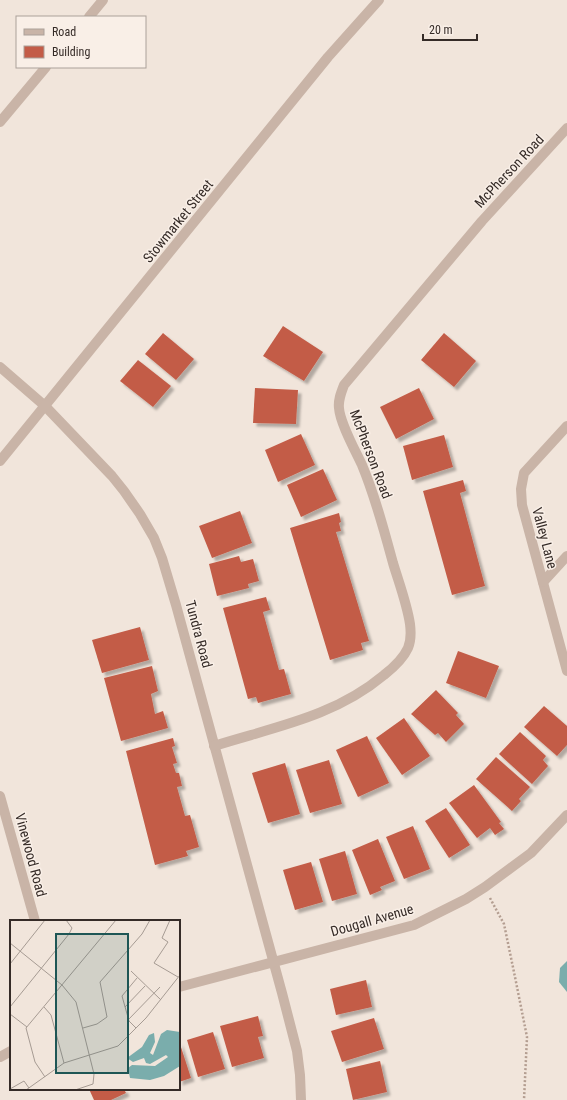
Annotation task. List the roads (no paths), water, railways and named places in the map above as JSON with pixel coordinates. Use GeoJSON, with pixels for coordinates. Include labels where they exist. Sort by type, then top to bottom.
{"type":"FeatureCollection","features":[{"type":"Feature","properties":{"kind":"street"},"geometry":{"type":"LineString","coordinates":[[90,16],[103,0]]}},
{"type":"Feature","properties":{"kind":"street","name":"Stowmarket Street"},"geometry":{"type":"LineString","coordinates":[[0,461],[328,57],[379,0]]}},
{"type":"Feature","properties":{"kind":"street"},"geometry":{"type":"LineString","coordinates":[[0,122],[45,68]]}},
{"type":"Feature","properties":{"kind":"street","name":"McPherson Road"},"geometry":{"type":"LineString","coordinates":[[214,746],[324,712],[349,700],[376,682],[404,656],[410,638],[410,625],[376,503],[366,475],[342,420],[339,409],[341,392],[344,385],[482,221],[567,128]]}},
{"type":"Feature","properties":{"kind":"street","name":"Tundra Road"},"geometry":{"type":"LineString","coordinates":[[0,368],[45,406],[112,476],[140,514],[154,538],[162,558],[176,605],[274,962],[297,1050],[301,1100]]}},
{"type":"Feature","properties":{"kind":"street","name":"Valley Lane"},"geometry":{"type":"LineString","coordinates":[[567,426],[524,473],[521,489],[522,505],[567,671]]}},
{"type":"Feature","properties":{"kind":"street"},"geometry":{"type":"LineString","coordinates":[[543,582],[567,556]]}},
{"type":"Feature","properties":{"kind":"street","name":"Vinewood Road"},"geometry":{"type":"LineString","coordinates":[[0,796],[35,920]]}},
{"type":"Feature","properties":{"kind":"street","name":"Dougall Avenue"},"geometry":{"type":"LineString","coordinates":[[180,987],[414,925],[466,899],[485,887],[531,853],[567,815]]}},
{"type":"Feature","properties":{"kind":"street"},"geometry":{"type":"LineString","coordinates":[[0,1057],[10,1051]]}},
{"type":"Feature","properties":{"kind":"water"},"geometry":{"type":"Polygon","coordinates":[[[567,961],[567,992],[559,982],[560,968],[567,961]]]}}]}
